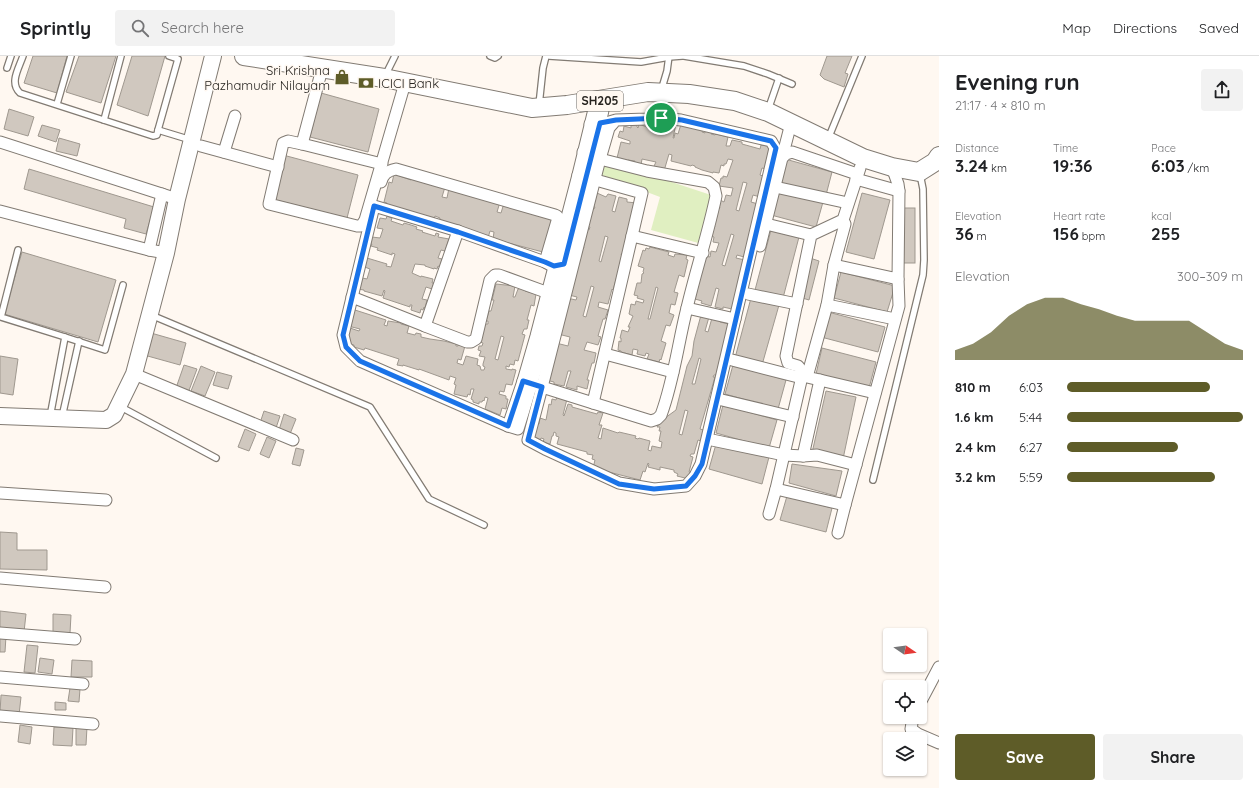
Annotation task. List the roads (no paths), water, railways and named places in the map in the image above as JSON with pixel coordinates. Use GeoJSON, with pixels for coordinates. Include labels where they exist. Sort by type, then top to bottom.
{"type":"FeatureCollection","features":[{"type":"Feature","properties":{"kind":"main road","name":"SH205"},"geometry":{"type":"LineString","coordinates":[[246,56],[384,78],[532,108],[600,101],[648,92],[689,94],[735,101],[768,112],[827,140],[859,171],[892,167],[919,172]]}},
{"type":"Feature","properties":{"kind":"main road"},"geometry":{"type":"LineString","coordinates":[[919,172],[935,162],[939,156]]}},
{"type":"Feature","properties":{"kind":"street"},"geometry":{"type":"LineString","coordinates":[[0,416],[106,420],[114,415],[134,374],[166,253],[177,199],[196,143],[213,56]]}},
{"type":"Feature","properties":{"kind":"street"},"geometry":{"type":"LineString","coordinates":[[302,144],[322,69]]}},
{"type":"Feature","properties":{"kind":"street"},"geometry":{"type":"LineString","coordinates":[[382,164],[288,141],[283,143],[269,204],[361,226],[365,220],[382,164],[406,82]]}},
{"type":"Feature","properties":{"kind":"street"},"geometry":{"type":"LineString","coordinates":[[554,264],[556,215],[396,169],[390,170],[384,174],[374,206],[343,335],[346,347],[360,361],[505,425],[518,429],[533,384],[586,177],[600,101]]}},
{"type":"Feature","properties":{"kind":"street"},"geometry":{"type":"LineString","coordinates":[[224,152],[235,116]]}},
{"type":"Feature","properties":{"kind":"street"},"geometry":{"type":"LineString","coordinates":[[595,123],[616,120],[661,118],[682,120],[771,141],[774,145],[775,152],[702,464],[695,476],[686,486],[654,489],[619,484],[528,440],[533,384],[540,337],[554,264],[586,177],[591,155],[616,120]]}},
{"type":"Feature","properties":{"kind":"street"},"geometry":{"type":"LineString","coordinates":[[704,473],[791,123]]}},
{"type":"Feature","properties":{"kind":"street"},"geometry":{"type":"LineString","coordinates":[[0,142],[177,199]]}},
{"type":"Feature","properties":{"kind":"street"},"geometry":{"type":"LineString","coordinates":[[196,143],[278,167]]}},
{"type":"Feature","properties":{"kind":"street"},"geometry":{"type":"LineString","coordinates":[[782,158],[786,154],[792,152],[859,171],[899,191]]}},
{"type":"Feature","properties":{"kind":"street"},"geometry":{"type":"LineString","coordinates":[[533,384],[651,421],[657,419],[661,415],[673,372],[687,308],[716,196],[715,190],[708,182],[647,171],[591,155]]}},
{"type":"Feature","properties":{"kind":"street"},"geometry":{"type":"LineString","coordinates":[[838,533],[899,306],[899,191],[892,167]]}},
{"type":"Feature","properties":{"kind":"street"},"geometry":{"type":"LineString","coordinates":[[859,171],[843,220],[845,224],[807,377],[875,392]]}},
{"type":"Feature","properties":{"kind":"street"},"geometry":{"type":"LineString","coordinates":[[586,177],[642,193],[593,403]]}},
{"type":"Feature","properties":{"kind":"street"},"geometry":{"type":"LineString","coordinates":[[775,187],[848,203]]}},
{"type":"Feature","properties":{"kind":"street"},"geometry":{"type":"LineString","coordinates":[[148,250],[162,194]]}},
{"type":"Feature","properties":{"kind":"street"},"geometry":{"type":"LineString","coordinates":[[374,206],[554,264]]}},
{"type":"Feature","properties":{"kind":"street"},"geometry":{"type":"LineString","coordinates":[[0,211],[148,250],[166,253]]}},
{"type":"Feature","properties":{"kind":"street"},"geometry":{"type":"LineString","coordinates":[[766,224],[811,235],[843,220]]}},
{"type":"Feature","properties":{"kind":"street"},"geometry":{"type":"LineString","coordinates":[[425,326],[458,232]]}},
{"type":"Feature","properties":{"kind":"street"},"geometry":{"type":"LineString","coordinates":[[769,514],[803,372],[798,366],[788,362],[786,356],[811,235]]}},
{"type":"Feature","properties":{"kind":"street"},"geometry":{"type":"LineString","coordinates":[[632,236],[702,253]]}},
{"type":"Feature","properties":{"kind":"street"},"geometry":{"type":"LineString","coordinates":[[834,265],[898,279]]}},
{"type":"Feature","properties":{"kind":"street"},"geometry":{"type":"LineString","coordinates":[[352,297],[467,342],[471,342],[476,340],[478,334],[490,280],[493,276],[499,275],[548,293]]}},
{"type":"Feature","properties":{"kind":"street"},"geometry":{"type":"LineString","coordinates":[[505,425],[513,391],[548,293]]}},
{"type":"Feature","properties":{"kind":"street"},"geometry":{"type":"LineString","coordinates":[[748,294],[797,304]]}},
{"type":"Feature","properties":{"kind":"street"},"geometry":{"type":"LineString","coordinates":[[826,305],[895,319]]}},
{"type":"Feature","properties":{"kind":"street"},"geometry":{"type":"LineString","coordinates":[[687,308],[735,319]]}},
{"type":"Feature","properties":{"kind":"street"},"geometry":{"type":"LineString","coordinates":[[605,354],[673,372]]}},
{"type":"Feature","properties":{"kind":"street"},"geometry":{"type":"LineString","coordinates":[[732,360],[802,378]]}},
{"type":"Feature","properties":{"kind":"street"},"geometry":{"type":"LineString","coordinates":[[134,374],[293,440]]}},
{"type":"Feature","properties":{"kind":"street"},"geometry":{"type":"LineString","coordinates":[[803,456],[820,380]]}},
{"type":"Feature","properties":{"kind":"street"},"geometry":{"type":"LineString","coordinates":[[722,400],[793,417]]}},
{"type":"Feature","properties":{"kind":"street"},"geometry":{"type":"LineString","coordinates":[[712,440],[784,455],[817,455],[856,465]]}},
{"type":"Feature","properties":{"kind":"street"},"geometry":{"type":"LineString","coordinates":[[776,489],[845,504]]}},
{"type":"Feature","properties":{"kind":"street"},"geometry":{"type":"LineString","coordinates":[[0,493],[106,500]]}},
{"type":"Feature","properties":{"kind":"street"},"geometry":{"type":"LineString","coordinates":[[0,578],[105,587]]}},
{"type":"Feature","properties":{"kind":"street"},"geometry":{"type":"LineString","coordinates":[[0,633],[75,639]]}},
{"type":"Feature","properties":{"kind":"street"},"geometry":{"type":"LineString","coordinates":[[927,690],[939,667]]}},
{"type":"Feature","properties":{"kind":"street"},"geometry":{"type":"LineString","coordinates":[[0,677],[83,684]]}},
{"type":"Feature","properties":{"kind":"street"},"geometry":{"type":"LineString","coordinates":[[0,716],[93,724]]}},
{"type":"Feature","properties":{"kind":"street"},"geometry":{"type":"LineString","coordinates":[[912,724],[911,729],[918,734],[939,743]]}},
{"type":"Feature","properties":{"kind":"lane"},"geometry":{"type":"LineString","coordinates":[[6,68],[11,56]]}},
{"type":"Feature","properties":{"kind":"lane"},"geometry":{"type":"LineString","coordinates":[[23,56],[14,83],[16,89],[20,93],[153,136],[157,135],[178,59],[169,56]]}},
{"type":"Feature","properties":{"kind":"lane"},"geometry":{"type":"LineString","coordinates":[[57,104],[71,56]]}},
{"type":"Feature","properties":{"kind":"lane"},"geometry":{"type":"LineString","coordinates":[[104,120],[122,56]]}},
{"type":"Feature","properties":{"kind":"lane"},"geometry":{"type":"LineString","coordinates":[[384,78],[395,56]]}},
{"type":"Feature","properties":{"kind":"lane"},"geometry":{"type":"LineString","coordinates":[[490,56],[495,58],[498,56]]}},
{"type":"Feature","properties":{"kind":"lane"},"geometry":{"type":"LineString","coordinates":[[538,107],[546,56]]}},
{"type":"Feature","properties":{"kind":"lane"},"geometry":{"type":"LineString","coordinates":[[549,56],[641,62],[669,56],[683,56],[744,66],[792,84]]}},
{"type":"Feature","properties":{"kind":"lane"},"geometry":{"type":"LineString","coordinates":[[660,93],[667,70],[669,56]]}},
{"type":"Feature","properties":{"kind":"lane"},"geometry":{"type":"LineString","coordinates":[[827,140],[862,56]]}},
{"type":"Feature","properties":{"kind":"lane"},"geometry":{"type":"LineString","coordinates":[[768,112],[779,78]]}},
{"type":"Feature","properties":{"kind":"lane"},"geometry":{"type":"LineString","coordinates":[[158,130],[196,143]]}},
{"type":"Feature","properties":{"kind":"lane"},"geometry":{"type":"LineString","coordinates":[[873,480],[923,275],[923,189],[919,172]]}},
{"type":"Feature","properties":{"kind":"lane"},"geometry":{"type":"LineString","coordinates":[[18,250],[1,318],[105,350],[123,284]]}},
{"type":"Feature","properties":{"kind":"lane"},"geometry":{"type":"LineString","coordinates":[[150,315],[370,407],[430,499],[484,525]]}},
{"type":"Feature","properties":{"kind":"lane"},"geometry":{"type":"LineString","coordinates":[[56,418],[65,337]]}},
{"type":"Feature","properties":{"kind":"lane"},"geometry":{"type":"LineString","coordinates":[[56,418],[79,341]]}},
{"type":"Feature","properties":{"kind":"lane"},"geometry":{"type":"LineString","coordinates":[[119,406],[216,458]]}},
{"type":"Feature","properties":{"kind":"place","name":"Sri Krishna Pazhamudir Nilayam"},"geometry":{"type":"Point","coordinates":[342,77]}},
{"type":"Feature","properties":{"kind":"place","name":"ICICI Bank"},"geometry":{"type":"Point","coordinates":[366,83]}}]}
